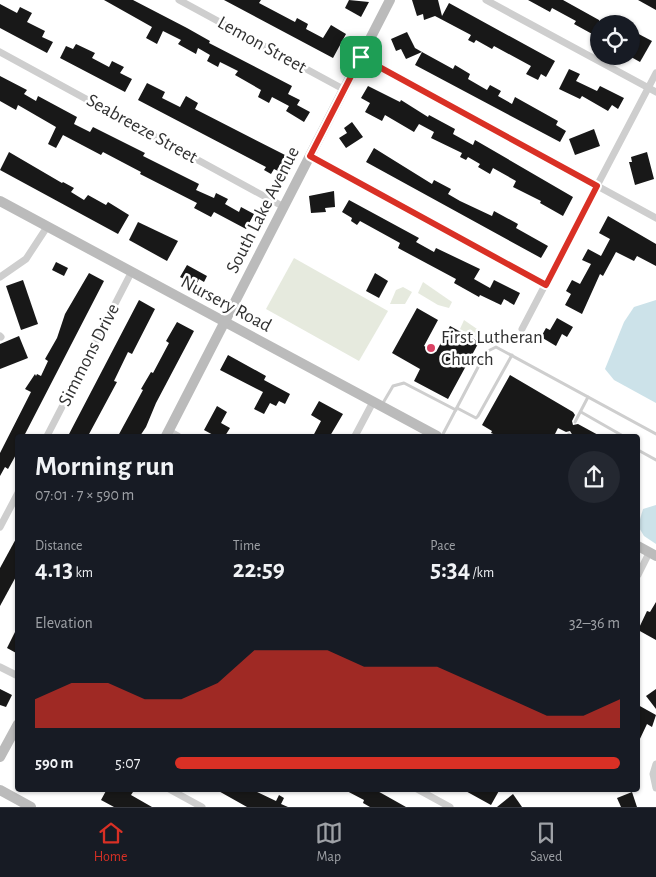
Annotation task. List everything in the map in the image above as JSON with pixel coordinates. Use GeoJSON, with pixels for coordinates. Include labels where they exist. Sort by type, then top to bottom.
{"type":"FeatureCollection","features":[{"type":"Feature","properties":{"kind":"street","name":"Lemon Street"},"geometry":{"type":"LineString","coordinates":[[179,0],[345,90]]}},
{"type":"Feature","properties":{"kind":"street","name":"South Lake Avenue"},"geometry":{"type":"LineString","coordinates":[[171,434],[225,322],[390,0]]}},
{"type":"Feature","properties":{"kind":"street"},"geometry":{"type":"LineString","coordinates":[[486,0],[656,92]]}},
{"type":"Feature","properties":{"kind":"street","name":"Seabreeze Street"},"geometry":{"type":"LineString","coordinates":[[0,52],[284,207]]}},
{"type":"Feature","properties":{"kind":"street"},"geometry":{"type":"LineString","coordinates":[[361,57],[656,218]]}},
{"type":"Feature","properties":{"kind":"street"},"geometry":{"type":"LineString","coordinates":[[522,329],[656,73]]}},
{"type":"Feature","properties":{"kind":"street"},"geometry":{"type":"LineString","coordinates":[[310,156],[546,285]]}},
{"type":"Feature","properties":{"kind":"street","name":"Nursery Road"},"geometry":{"type":"LineString","coordinates":[[0,201],[433,434]]}},
{"type":"Feature","properties":{"kind":"street"},"geometry":{"type":"LineString","coordinates":[[0,277],[26,259],[47,227]]}},
{"type":"Feature","properties":{"kind":"street","name":"Simmons Drive"},"geometry":{"type":"LineString","coordinates":[[48,434],[131,273]]}},
{"type":"Feature","properties":{"kind":"street"},"geometry":{"type":"LineString","coordinates":[[356,434],[377,404]]}},
{"type":"Feature","properties":{"kind":"street"},"geometry":{"type":"LineString","coordinates":[[0,527],[15,499]]}},
{"type":"Feature","properties":{"kind":"street"},"geometry":{"type":"LineString","coordinates":[[640,547],[653,555],[640,572]]}},
{"type":"Feature","properties":{"kind":"street"},"geometry":{"type":"LineString","coordinates":[[0,667],[15,674]]}},
{"type":"Feature","properties":{"kind":"street"},"geometry":{"type":"LineString","coordinates":[[0,757],[15,730]]}},
{"type":"Feature","properties":{"kind":"street"},"geometry":{"type":"LineString","coordinates":[[655,785],[656,764]]}},
{"type":"Feature","properties":{"kind":"street"},"geometry":{"type":"LineString","coordinates":[[0,790],[31,807]]}},
{"type":"Feature","properties":{"kind":"street"},"geometry":{"type":"LineString","coordinates":[[174,792],[202,807]]}},
{"type":"Feature","properties":{"kind":"street"},"geometry":{"type":"LineString","coordinates":[[422,792],[450,807]]}},
{"type":"Feature","properties":{"kind":"lane"},"geometry":{"type":"LineString","coordinates":[[443,434],[486,352],[496,346],[656,434]]}},
{"type":"Feature","properties":{"kind":"lane"},"geometry":{"type":"LineString","coordinates":[[377,404],[393,386],[404,383],[476,418],[512,355]]}},
{"type":"Feature","properties":{"kind":"lane"},"geometry":{"type":"LineString","coordinates":[[575,422],[588,397]]}},
{"type":"Feature","properties":{"kind":"lane"},"geometry":{"type":"LineString","coordinates":[[581,412],[620,434]]}},
{"type":"Feature","properties":{"kind":"lane"},"geometry":{"type":"LineString","coordinates":[[640,451],[656,460]]}},
{"type":"Feature","properties":{"kind":"shaded area"},"geometry":{"type":"Polygon","coordinates":[[[294,258],[388,311],[359,361],[266,309],[294,258]]]}},
{"type":"Feature","properties":{"kind":"shaded area"},"geometry":{"type":"Polygon","coordinates":[[[423,282],[452,302],[449,308],[438,305],[418,293],[423,282]]]}},
{"type":"Feature","properties":{"kind":"shaded area"},"geometry":{"type":"Polygon","coordinates":[[[403,287],[412,292],[405,304],[390,304],[396,290],[403,287]]]}},
{"type":"Feature","properties":{"kind":"shaded area"},"geometry":{"type":"Polygon","coordinates":[[[464,320],[480,331],[477,338],[460,329],[464,320]]]}},
{"type":"Feature","properties":{"kind":"water"},"geometry":{"type":"Polygon","coordinates":[[[656,300],[656,403],[614,380],[605,369],[624,322],[634,307],[656,300]]]}},
{"type":"Feature","properties":{"kind":"water"},"geometry":{"type":"Polygon","coordinates":[[[656,505],[656,544],[644,536],[640,529],[643,509],[656,505]]]}},
{"type":"Feature","properties":{"kind":"building"},"geometry":{"type":"Polygon","coordinates":[[[104,0],[133,0],[187,28],[210,41],[209,43],[292,86],[288,94],[300,100],[297,105],[310,112],[304,122],[286,111],[289,106],[272,97],[269,103],[258,97],[261,90],[235,75],[238,71],[220,62],[218,67],[207,61],[210,55],[198,48],[196,54],[178,44],[181,40],[163,31],[157,44],[146,38],[152,27],[104,0]]]}},
{"type":"Feature","properties":{"kind":"building"},"geometry":{"type":"Polygon","coordinates":[[[224,0],[261,0],[259,3],[295,22],[297,18],[308,24],[306,29],[323,38],[331,25],[346,34],[333,58],[224,0]]]}},
{"type":"Feature","properties":{"kind":"building"},"geometry":{"type":"Polygon","coordinates":[[[349,0],[369,2],[361,17],[345,8],[349,0]]]}},
{"type":"Feature","properties":{"kind":"building"},"geometry":{"type":"Polygon","coordinates":[[[412,0],[438,0],[442,16],[449,3],[555,61],[546,77],[541,74],[538,80],[526,74],[531,66],[494,46],[492,49],[476,40],[474,43],[468,40],[471,35],[435,16],[424,20],[423,14],[417,16],[412,0]]]}},
{"type":"Feature","properties":{"kind":"building"},"geometry":{"type":"Polygon","coordinates":[[[528,0],[563,0],[590,15],[590,33],[574,24],[576,21],[552,8],[550,12],[528,0]]]}},
{"type":"Feature","properties":{"kind":"building"},"geometry":{"type":"Polygon","coordinates":[[[638,0],[656,0],[656,10],[638,0]]]}},
{"type":"Feature","properties":{"kind":"building"},"geometry":{"type":"Polygon","coordinates":[[[0,4],[17,13],[20,7],[32,13],[27,22],[45,31],[42,37],[53,42],[47,53],[0,28],[0,4]]]}},
{"type":"Feature","properties":{"kind":"building"},"geometry":{"type":"Polygon","coordinates":[[[407,32],[415,48],[422,52],[406,59],[401,49],[396,51],[391,39],[407,32]]]}},
{"type":"Feature","properties":{"kind":"building"},"geometry":{"type":"Polygon","coordinates":[[[640,35],[652,41],[640,62],[640,35]]]}},
{"type":"Feature","properties":{"kind":"building"},"geometry":{"type":"Polygon","coordinates":[[[76,44],[95,53],[92,58],[109,67],[112,61],[124,67],[120,73],[132,79],[125,92],[60,58],[66,46],[73,49],[76,44]]]}},
{"type":"Feature","properties":{"kind":"building"},"geometry":{"type":"Polygon","coordinates":[[[422,52],[453,69],[455,65],[470,74],[468,79],[487,90],[490,85],[501,91],[498,96],[512,104],[515,97],[558,121],[556,125],[566,131],[560,142],[415,65],[422,52]]]}},
{"type":"Feature","properties":{"kind":"building"},"geometry":{"type":"Polygon","coordinates":[[[569,69],[580,74],[576,81],[597,91],[600,86],[624,98],[618,109],[612,105],[608,111],[582,96],[580,99],[559,89],[569,69]]]}},
{"type":"Feature","properties":{"kind":"building"},"geometry":{"type":"Polygon","coordinates":[[[0,76],[27,90],[24,94],[36,101],[38,96],[77,117],[74,124],[90,132],[93,127],[145,153],[143,156],[199,184],[196,190],[214,198],[216,193],[228,199],[225,204],[239,212],[241,207],[254,214],[246,229],[214,212],[211,217],[194,208],[197,203],[140,174],[141,172],[103,152],[101,155],[63,135],[56,148],[48,144],[56,127],[18,105],[16,110],[0,101],[0,76]]]}},
{"type":"Feature","properties":{"kind":"building"},"geometry":{"type":"Polygon","coordinates":[[[147,83],[165,92],[162,98],[180,107],[186,96],[198,103],[195,109],[289,157],[280,172],[274,169],[271,174],[264,170],[266,167],[138,100],[147,83]]]}},
{"type":"Feature","properties":{"kind":"building"},"geometry":{"type":"Polygon","coordinates":[[[368,86],[400,102],[401,100],[428,117],[429,115],[455,129],[453,134],[473,145],[475,140],[573,197],[563,216],[540,203],[541,201],[513,187],[516,181],[493,168],[490,174],[478,167],[480,164],[468,157],[466,160],[460,157],[462,153],[431,138],[434,132],[419,124],[414,132],[385,115],[382,121],[365,112],[370,103],[361,98],[368,86]]]}},
{"type":"Feature","properties":{"kind":"building"},"geometry":{"type":"Polygon","coordinates":[[[352,122],[363,137],[346,148],[339,138],[347,133],[344,128],[352,122]]]}},
{"type":"Feature","properties":{"kind":"building"},"geometry":{"type":"Polygon","coordinates":[[[594,129],[600,146],[575,155],[569,139],[594,129]]]}},
{"type":"Feature","properties":{"kind":"building"},"geometry":{"type":"Polygon","coordinates":[[[374,148],[432,184],[434,180],[451,189],[448,194],[460,201],[492,216],[494,211],[518,224],[516,228],[548,246],[541,258],[366,162],[374,148]]]}},
{"type":"Feature","properties":{"kind":"building"},"geometry":{"type":"Polygon","coordinates":[[[9,152],[74,188],[71,192],[84,200],[88,195],[106,205],[108,202],[129,215],[118,234],[0,170],[9,152]]]}},
{"type":"Feature","properties":{"kind":"building"},"geometry":{"type":"Polygon","coordinates":[[[647,152],[654,179],[635,185],[629,162],[632,162],[631,157],[647,152]]]}},
{"type":"Feature","properties":{"kind":"building"},"geometry":{"type":"Polygon","coordinates":[[[334,191],[335,207],[325,208],[326,212],[311,213],[309,196],[334,191]]]}},
{"type":"Feature","properties":{"kind":"building"},"geometry":{"type":"Polygon","coordinates":[[[349,200],[419,238],[416,242],[434,252],[436,248],[480,269],[474,279],[490,288],[494,280],[520,293],[514,305],[504,299],[501,305],[480,295],[479,297],[454,283],[456,279],[398,248],[400,243],[360,221],[357,225],[351,221],[352,218],[342,212],[349,200]]]}},
{"type":"Feature","properties":{"kind":"building"},"geometry":{"type":"Polygon","coordinates":[[[608,216],[656,244],[656,266],[637,256],[634,261],[616,252],[603,276],[600,274],[582,314],[565,305],[571,294],[566,291],[572,280],[580,284],[591,264],[582,260],[588,249],[601,256],[610,239],[599,233],[608,216]]]}},
{"type":"Feature","properties":{"kind":"building"},"geometry":{"type":"Polygon","coordinates":[[[138,222],[178,241],[167,261],[129,240],[138,222]]]}},
{"type":"Feature","properties":{"kind":"building"},"geometry":{"type":"Polygon","coordinates":[[[56,262],[68,268],[64,276],[52,270],[56,262]]]}},
{"type":"Feature","properties":{"kind":"building"},"geometry":{"type":"Polygon","coordinates":[[[187,265],[207,276],[204,282],[199,279],[196,285],[180,277],[187,265]]]}},
{"type":"Feature","properties":{"kind":"building"},"geometry":{"type":"Polygon","coordinates":[[[89,273],[104,281],[25,434],[15,434],[15,456],[8,469],[5,467],[0,476],[0,453],[31,392],[25,389],[35,374],[36,376],[37,374],[41,376],[48,361],[45,359],[57,338],[65,314],[89,273]]]}},
{"type":"Feature","properties":{"kind":"building"},"geometry":{"type":"Polygon","coordinates":[[[375,273],[388,281],[379,298],[366,291],[375,273]]]}},
{"type":"Feature","properties":{"kind":"building"},"geometry":{"type":"Polygon","coordinates":[[[23,280],[38,324],[21,330],[6,286],[23,280]]]}},
{"type":"Feature","properties":{"kind":"building"},"geometry":{"type":"Polygon","coordinates":[[[139,300],[155,309],[132,354],[128,352],[114,381],[117,382],[89,434],[69,434],[139,300]]]}},
{"type":"Feature","properties":{"kind":"building"},"geometry":{"type":"Polygon","coordinates":[[[417,308],[438,320],[424,346],[436,352],[450,326],[479,342],[448,399],[414,381],[420,369],[392,353],[417,308]]]}},
{"type":"Feature","properties":{"kind":"building"},"geometry":{"type":"Polygon","coordinates":[[[557,318],[573,327],[567,337],[562,334],[556,346],[541,337],[546,328],[550,330],[557,318]]]}},
{"type":"Feature","properties":{"kind":"building"},"geometry":{"type":"Polygon","coordinates":[[[177,322],[194,331],[141,434],[119,434],[143,390],[141,389],[151,372],[153,373],[169,343],[166,341],[177,322]]]}},
{"type":"Feature","properties":{"kind":"building"},"geometry":{"type":"Polygon","coordinates":[[[19,336],[28,358],[0,369],[0,344],[19,336]]]}},
{"type":"Feature","properties":{"kind":"building"},"geometry":{"type":"Polygon","coordinates":[[[228,355],[266,376],[264,380],[290,394],[285,404],[279,401],[276,406],[270,403],[264,414],[254,409],[263,392],[220,370],[228,355]]]}},
{"type":"Feature","properties":{"kind":"building"},"geometry":{"type":"Polygon","coordinates":[[[510,375],[573,412],[575,415],[572,421],[573,425],[578,424],[596,434],[572,434],[570,431],[566,432],[558,428],[555,434],[493,434],[491,433],[492,431],[482,425],[510,375]]]}},
{"type":"Feature","properties":{"kind":"building"},"geometry":{"type":"Polygon","coordinates":[[[319,401],[343,414],[331,434],[314,434],[321,421],[311,415],[319,401]]]}},
{"type":"Feature","properties":{"kind":"building"},"geometry":{"type":"Polygon","coordinates":[[[217,406],[227,412],[221,423],[230,428],[226,434],[211,434],[204,430],[217,406]]]}},
{"type":"Feature","properties":{"kind":"building"},"geometry":{"type":"Polygon","coordinates":[[[15,540],[15,578],[0,606],[0,568],[15,540]]]}},
{"type":"Feature","properties":{"kind":"building"},"geometry":{"type":"Polygon","coordinates":[[[656,602],[656,640],[640,631],[640,626],[647,611],[650,612],[656,602]]]}},
{"type":"Feature","properties":{"kind":"building"},"geometry":{"type":"Polygon","coordinates":[[[15,632],[15,652],[7,648],[15,632]]]}},
{"type":"Feature","properties":{"kind":"building"},"geometry":{"type":"Polygon","coordinates":[[[0,689],[12,695],[6,707],[0,705],[0,689]]]}},
{"type":"Feature","properties":{"kind":"building"},"geometry":{"type":"Polygon","coordinates":[[[656,689],[656,709],[646,696],[656,689]]]}},
{"type":"Feature","properties":{"kind":"building"},"geometry":{"type":"Polygon","coordinates":[[[640,706],[656,715],[652,727],[647,724],[640,739],[640,706]]]}},
{"type":"Feature","properties":{"kind":"building"},"geometry":{"type":"Polygon","coordinates":[[[105,792],[133,792],[131,795],[152,807],[114,807],[101,800],[105,792]]]}},
{"type":"Feature","properties":{"kind":"building"},"geometry":{"type":"Polygon","coordinates":[[[220,792],[257,792],[276,801],[279,795],[284,798],[281,804],[288,807],[247,807],[220,792]]]}},
{"type":"Feature","properties":{"kind":"building"},"geometry":{"type":"Polygon","coordinates":[[[349,792],[379,792],[406,807],[370,807],[363,803],[364,800],[349,792]]]}},
{"type":"Feature","properties":{"kind":"building"},"geometry":{"type":"Polygon","coordinates":[[[467,792],[498,792],[491,805],[467,792]]]}},
{"type":"Feature","properties":{"kind":"building"},"geometry":{"type":"Polygon","coordinates":[[[632,792],[637,807],[621,807],[617,798],[632,792]]]}},
{"type":"Feature","properties":{"kind":"building"},"geometry":{"type":"Polygon","coordinates":[[[513,794],[522,807],[497,807],[513,794]]]}},
{"type":"Feature","properties":{"kind":"place","name":"First Lutheran Church"},"geometry":{"type":"Point","coordinates":[431,348]}},
{"type":"Feature","properties":{"kind":"route"},"geometry":{"type":"LineString","coordinates":[[361,57],[597,186],[546,285],[310,156],[361,57]]}}]}
